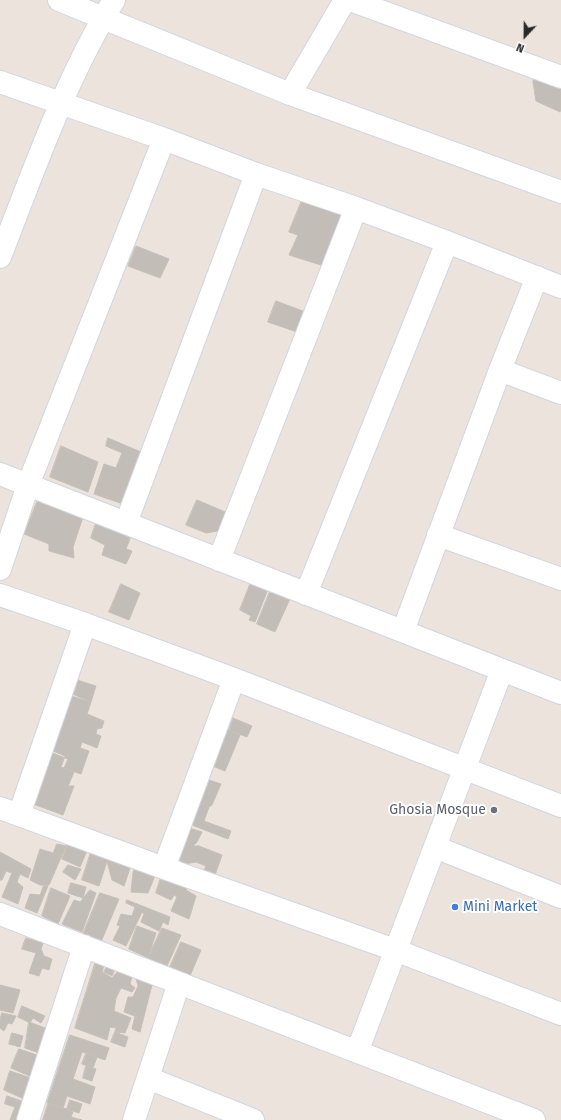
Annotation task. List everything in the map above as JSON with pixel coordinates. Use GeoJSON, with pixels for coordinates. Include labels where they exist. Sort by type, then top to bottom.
{"type":"FeatureCollection","features":[{"type":"Feature","properties":{"kind":"street"},"geometry":{"type":"LineString","coordinates":[[59,0],[108,9],[290,94],[561,192]]}},
{"type":"Feature","properties":{"kind":"street"},"geometry":{"type":"LineString","coordinates":[[290,94],[345,0]]}},
{"type":"Feature","properties":{"kind":"street"},"geometry":{"type":"LineString","coordinates":[[350,0],[561,77]]}},
{"type":"Feature","properties":{"kind":"street"},"geometry":{"type":"LineString","coordinates":[[0,257],[60,102],[108,9]]}},
{"type":"Feature","properties":{"kind":"street"},"geometry":{"type":"LineString","coordinates":[[0,82],[164,139],[256,174],[356,208],[561,287]]}},
{"type":"Feature","properties":{"kind":"street"},"geometry":{"type":"LineString","coordinates":[[0,569],[28,485],[164,139]]}},
{"type":"Feature","properties":{"kind":"street"},"geometry":{"type":"LineString","coordinates":[[126,524],[256,174]]}},
{"type":"Feature","properties":{"kind":"street"},"geometry":{"type":"LineString","coordinates":[[219,560],[356,208]]}},
{"type":"Feature","properties":{"kind":"street"},"geometry":{"type":"LineString","coordinates":[[306,594],[447,242]]}},
{"type":"Feature","properties":{"kind":"street"},"geometry":{"type":"LineString","coordinates":[[403,631],[500,370],[537,277]]}},
{"type":"Feature","properties":{"kind":"street"},"geometry":{"type":"LineString","coordinates":[[500,370],[561,393]]}},
{"type":"Feature","properties":{"kind":"street"},"geometry":{"type":"LineString","coordinates":[[0,474],[561,693]]}},
{"type":"Feature","properties":{"kind":"street"},"geometry":{"type":"LineString","coordinates":[[438,535],[561,580]]}},
{"type":"Feature","properties":{"kind":"street"},"geometry":{"type":"LineString","coordinates":[[0,595],[85,624],[234,679],[561,806]]}},
{"type":"Feature","properties":{"kind":"street"},"geometry":{"type":"LineString","coordinates":[[85,624],[9,811],[395,950],[561,1014]]}},
{"type":"Feature","properties":{"kind":"street"},"geometry":{"type":"LineString","coordinates":[[357,1052],[502,670]]}},
{"type":"Feature","properties":{"kind":"street"},"geometry":{"type":"LineString","coordinates":[[164,868],[234,679]]}},
{"type":"Feature","properties":{"kind":"street"},"geometry":{"type":"LineString","coordinates":[[434,847],[561,897]]}},
{"type":"Feature","properties":{"kind":"street"},"geometry":{"type":"LineString","coordinates":[[0,914],[534,1120]]}},
{"type":"Feature","properties":{"kind":"street"},"geometry":{"type":"LineString","coordinates":[[28,1120],[84,946]]}},
{"type":"Feature","properties":{"kind":"street"},"geometry":{"type":"LineString","coordinates":[[134,1120],[179,983]]}},
{"type":"Feature","properties":{"kind":"street"},"geometry":{"type":"LineString","coordinates":[[148,1078],[254,1120]]}},
{"type":"Feature","properties":{"kind":"building"},"geometry":{"type":"Polygon","coordinates":[[[535,72],[553,86],[561,88],[560,112],[536,101],[533,82],[535,72]]]}},
{"type":"Feature","properties":{"kind":"building"},"geometry":{"type":"Polygon","coordinates":[[[303,198],[344,215],[324,266],[289,255],[298,235],[289,232],[303,198]]]}},
{"type":"Feature","properties":{"kind":"building"},"geometry":{"type":"Polygon","coordinates":[[[136,246],[169,259],[160,278],[128,266],[136,246]]]}},
{"type":"Feature","properties":{"kind":"building"},"geometry":{"type":"Polygon","coordinates":[[[276,301],[308,313],[300,333],[268,322],[276,301]]]}},
{"type":"Feature","properties":{"kind":"building"},"geometry":{"type":"Polygon","coordinates":[[[108,438],[148,455],[129,506],[94,494],[104,464],[116,468],[122,453],[106,446],[108,438]]]}},
{"type":"Feature","properties":{"kind":"building"},"geometry":{"type":"Polygon","coordinates":[[[61,446],[98,462],[88,492],[50,477],[61,446]]]}},
{"type":"Feature","properties":{"kind":"building"},"geometry":{"type":"Polygon","coordinates":[[[38,500],[83,517],[73,547],[74,558],[49,551],[49,544],[24,534],[38,500]]]}},
{"type":"Feature","properties":{"kind":"building"},"geometry":{"type":"Polygon","coordinates":[[[197,500],[230,514],[223,530],[206,533],[186,525],[197,500]]]}},
{"type":"Feature","properties":{"kind":"building"},"geometry":{"type":"Polygon","coordinates":[[[98,517],[133,531],[126,549],[132,551],[126,564],[102,555],[105,545],[91,538],[98,517]]]}},
{"type":"Feature","properties":{"kind":"building"},"geometry":{"type":"Polygon","coordinates":[[[253,577],[270,584],[255,622],[249,620],[251,616],[240,610],[253,577]]]}},
{"type":"Feature","properties":{"kind":"building"},"geometry":{"type":"Polygon","coordinates":[[[121,584],[140,593],[129,620],[109,612],[121,584]]]}},
{"type":"Feature","properties":{"kind":"building"},"geometry":{"type":"Polygon","coordinates":[[[273,584],[293,592],[275,632],[257,624],[273,584]]]}},
{"type":"Feature","properties":{"kind":"building"},"geometry":{"type":"Polygon","coordinates":[[[74,679],[96,686],[91,702],[70,693],[74,679]]]}},
{"type":"Feature","properties":{"kind":"building"},"geometry":{"type":"Polygon","coordinates":[[[68,695],[91,702],[87,714],[104,721],[102,728],[97,729],[96,734],[101,736],[97,748],[82,742],[80,748],[89,751],[81,774],[64,768],[68,759],[47,751],[68,695]]]}},
{"type":"Feature","properties":{"kind":"building"},"geometry":{"type":"Polygon","coordinates":[[[233,718],[252,726],[247,737],[229,730],[233,718]]]}},
{"type":"Feature","properties":{"kind":"building"},"geometry":{"type":"Polygon","coordinates":[[[226,729],[240,735],[225,771],[210,765],[226,729]]]}},
{"type":"Feature","properties":{"kind":"building"},"geometry":{"type":"Polygon","coordinates":[[[53,751],[65,756],[61,767],[74,772],[68,786],[43,775],[53,751]]]}},
{"type":"Feature","properties":{"kind":"building"},"geometry":{"type":"Polygon","coordinates":[[[43,775],[68,786],[74,786],[63,815],[33,804],[43,775]]]}},
{"type":"Feature","properties":{"kind":"building"},"geometry":{"type":"Polygon","coordinates":[[[209,780],[221,784],[212,805],[209,807],[204,821],[231,831],[228,839],[192,825],[209,780]]]}},
{"type":"Feature","properties":{"kind":"building"},"geometry":{"type":"Polygon","coordinates":[[[186,827],[202,832],[197,842],[193,846],[199,846],[222,855],[215,875],[204,870],[206,866],[196,862],[184,864],[178,858],[186,844],[183,839],[186,827]]]}},
{"type":"Feature","properties":{"kind":"building"},"geometry":{"type":"Polygon","coordinates":[[[70,837],[90,844],[80,867],[62,859],[70,837]]]}},
{"type":"Feature","properties":{"kind":"building"},"geometry":{"type":"Polygon","coordinates":[[[57,844],[66,846],[49,885],[40,885],[30,880],[40,849],[53,853],[57,844]]]}},
{"type":"Feature","properties":{"kind":"building"},"geometry":{"type":"Polygon","coordinates":[[[93,846],[110,852],[99,886],[82,880],[93,846]]]}},
{"type":"Feature","properties":{"kind":"building"},"geometry":{"type":"Polygon","coordinates":[[[0,852],[31,869],[28,878],[20,874],[17,882],[23,887],[18,904],[2,897],[12,873],[6,871],[2,880],[0,880],[0,852]]]}},
{"type":"Feature","properties":{"kind":"building"},"geometry":{"type":"Polygon","coordinates":[[[113,853],[133,859],[124,886],[112,880],[107,861],[113,853]]]}},
{"type":"Feature","properties":{"kind":"building"},"geometry":{"type":"Polygon","coordinates":[[[137,861],[158,868],[148,893],[131,892],[133,873],[137,861]]]}},
{"type":"Feature","properties":{"kind":"building"},"geometry":{"type":"Polygon","coordinates":[[[68,865],[81,869],[75,880],[63,872],[68,865]]]}},
{"type":"Feature","properties":{"kind":"building"},"geometry":{"type":"Polygon","coordinates":[[[164,868],[192,879],[186,890],[196,896],[189,919],[171,911],[177,897],[174,895],[171,900],[156,893],[164,868]]]}},
{"type":"Feature","properties":{"kind":"building"},"geometry":{"type":"Polygon","coordinates":[[[71,883],[86,887],[83,898],[68,893],[71,883]]]}},
{"type":"Feature","properties":{"kind":"building"},"geometry":{"type":"Polygon","coordinates":[[[44,885],[48,886],[37,913],[25,908],[30,894],[40,895],[44,885]]]}},
{"type":"Feature","properties":{"kind":"building"},"geometry":{"type":"Polygon","coordinates":[[[51,888],[70,896],[58,924],[42,916],[51,888]]]}},
{"type":"Feature","properties":{"kind":"building"},"geometry":{"type":"Polygon","coordinates":[[[90,890],[96,893],[82,932],[62,924],[74,900],[80,902],[90,890]]]}},
{"type":"Feature","properties":{"kind":"building"},"geometry":{"type":"Polygon","coordinates":[[[100,893],[119,899],[101,942],[83,934],[100,893]]]}},
{"type":"Feature","properties":{"kind":"building"},"geometry":{"type":"Polygon","coordinates":[[[127,900],[170,917],[168,925],[163,922],[159,931],[141,922],[144,914],[142,912],[126,946],[113,940],[120,926],[117,925],[121,914],[132,916],[135,907],[126,903],[127,900]]]}},
{"type":"Feature","properties":{"kind":"building"},"geometry":{"type":"Polygon","coordinates":[[[137,926],[156,933],[148,958],[129,949],[137,926]]]}},
{"type":"Feature","properties":{"kind":"building"},"geometry":{"type":"Polygon","coordinates":[[[162,928],[181,935],[167,966],[148,958],[162,928]]]}},
{"type":"Feature","properties":{"kind":"building"},"geometry":{"type":"Polygon","coordinates":[[[26,938],[43,943],[41,949],[44,956],[52,959],[49,970],[42,968],[39,976],[29,973],[36,953],[22,949],[26,938]]]}},
{"type":"Feature","properties":{"kind":"building"},"geometry":{"type":"Polygon","coordinates":[[[181,942],[201,950],[190,976],[170,967],[181,942]]]}},
{"type":"Feature","properties":{"kind":"building"},"geometry":{"type":"Polygon","coordinates":[[[96,961],[104,965],[102,972],[112,978],[118,971],[132,977],[130,984],[135,988],[132,992],[121,988],[116,998],[114,1011],[131,1018],[125,1033],[115,1032],[116,1028],[110,1027],[107,1040],[75,1028],[96,961]]]}},
{"type":"Feature","properties":{"kind":"building"},"geometry":{"type":"Polygon","coordinates":[[[109,963],[116,967],[112,976],[104,972],[109,963]]]}},
{"type":"Feature","properties":{"kind":"building"},"geometry":{"type":"Polygon","coordinates":[[[136,978],[152,985],[140,1032],[132,1029],[135,1016],[124,1012],[128,997],[133,997],[138,986],[136,978]]]}},
{"type":"Feature","properties":{"kind":"building"},"geometry":{"type":"Polygon","coordinates":[[[0,985],[20,990],[13,1013],[0,1010],[0,985]]]}},
{"type":"Feature","properties":{"kind":"building"},"geometry":{"type":"Polygon","coordinates":[[[22,1006],[45,1016],[41,1023],[33,1018],[30,1023],[18,1017],[22,1006]]]}},
{"type":"Feature","properties":{"kind":"building"},"geometry":{"type":"Polygon","coordinates":[[[2,1013],[16,1016],[12,1024],[8,1023],[4,1031],[0,1028],[2,1013]]]}},
{"type":"Feature","properties":{"kind":"building"},"geometry":{"type":"Polygon","coordinates":[[[29,1022],[53,1031],[47,1056],[25,1048],[29,1022]]]}},
{"type":"Feature","properties":{"kind":"building"},"geometry":{"type":"Polygon","coordinates":[[[115,1032],[128,1037],[125,1047],[111,1042],[115,1032]]]}},
{"type":"Feature","properties":{"kind":"building"},"geometry":{"type":"Polygon","coordinates":[[[12,1033],[23,1036],[20,1047],[9,1044],[12,1033]]]}},
{"type":"Feature","properties":{"kind":"building"},"geometry":{"type":"Polygon","coordinates":[[[70,1035],[109,1048],[105,1060],[82,1052],[73,1079],[95,1087],[90,1104],[67,1096],[63,1108],[47,1103],[70,1035]]]}},
{"type":"Feature","properties":{"kind":"building"},"geometry":{"type":"Polygon","coordinates":[[[19,1049],[46,1058],[39,1080],[11,1068],[19,1049]]]}},
{"type":"Feature","properties":{"kind":"building"},"geometry":{"type":"Polygon","coordinates":[[[86,1054],[97,1057],[93,1068],[82,1064],[86,1054]]]}},
{"type":"Feature","properties":{"kind":"building"},"geometry":{"type":"Polygon","coordinates":[[[86,1066],[96,1069],[92,1081],[83,1078],[86,1066]]]}},
{"type":"Feature","properties":{"kind":"building"},"geometry":{"type":"Polygon","coordinates":[[[10,1071],[40,1081],[33,1103],[4,1090],[10,1071]]]}},
{"type":"Feature","properties":{"kind":"building"},"geometry":{"type":"Polygon","coordinates":[[[7,1096],[30,1104],[24,1120],[10,1120],[15,1107],[5,1104],[7,1096]]]}},
{"type":"Feature","properties":{"kind":"building"},"geometry":{"type":"Polygon","coordinates":[[[70,1100],[82,1104],[79,1113],[67,1109],[70,1100]]]}},
{"type":"Feature","properties":{"kind":"building"},"geometry":{"type":"Polygon","coordinates":[[[48,1104],[67,1109],[73,1112],[71,1117],[82,1120],[43,1120],[48,1104]]]}},
{"type":"Feature","properties":{"kind":"place","name":"Ghosia Mosque"},"geometry":{"type":"Point","coordinates":[494,810]}},
{"type":"Feature","properties":{"kind":"place","name":"Mini Market"},"geometry":{"type":"Point","coordinates":[455,907]}}]}
